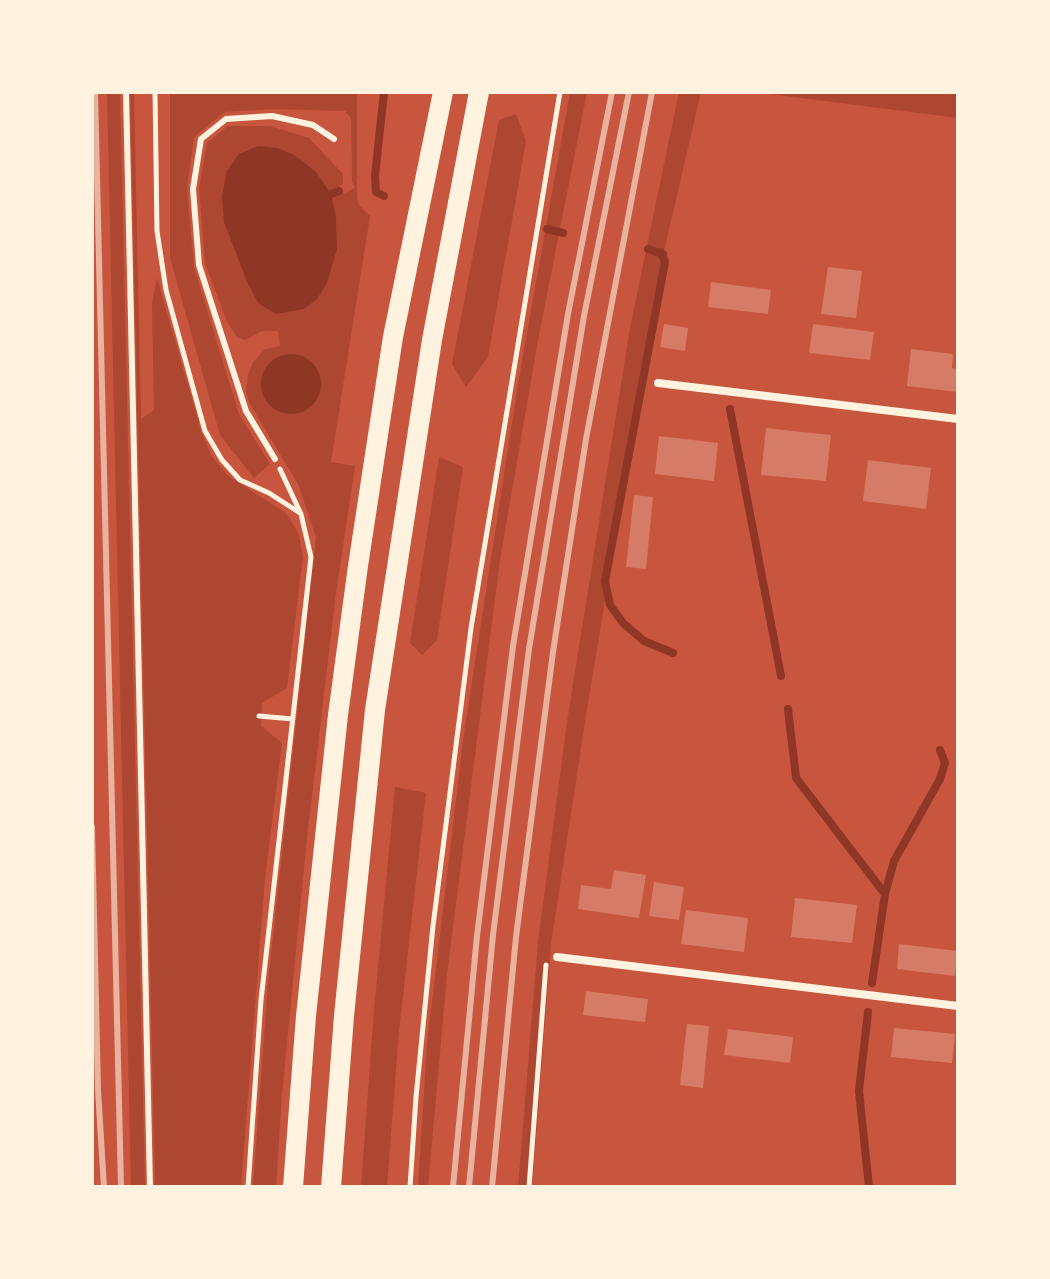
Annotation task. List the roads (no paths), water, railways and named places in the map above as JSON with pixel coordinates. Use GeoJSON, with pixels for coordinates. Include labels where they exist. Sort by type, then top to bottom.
{"type":"FeatureCollection","features":[{"type":"Feature","properties":{"kind":"main road"},"geometry":{"type":"LineString","coordinates":[[293,1187],[306,1016],[338,715],[358,566],[393,337],[443,92]]}},
{"type":"Feature","properties":{"kind":"main road"},"geometry":{"type":"LineString","coordinates":[[331,1187],[344,1016],[375,710],[432,340],[479,92]]}},
{"type":"Feature","properties":{"kind":"street"},"geometry":{"type":"LineString","coordinates":[[658,383],[958,419]]}},
{"type":"Feature","properties":{"kind":"street"},"geometry":{"type":"LineString","coordinates":[[557,957],[958,1006]]}},
{"type":"Feature","properties":{"kind":"lane"},"geometry":{"type":"LineString","coordinates":[[126,92],[150,1187]]}},
{"type":"Feature","properties":{"kind":"lane"},"geometry":{"type":"LineString","coordinates":[[275,459],[246,411],[199,265],[193,189],[201,139],[226,119],[272,116],[313,125],[334,139]]}},
{"type":"Feature","properties":{"kind":"waterway"},"geometry":{"type":"LineString","coordinates":[[384,92],[375,176],[376,192],[384,196]]}},
{"type":"Feature","properties":{"kind":"waterway"},"geometry":{"type":"LineString","coordinates":[[331,194],[339,191]]}},
{"type":"Feature","properties":{"kind":"waterway"},"geometry":{"type":"LineString","coordinates":[[547,229],[563,233]]}},
{"type":"Feature","properties":{"kind":"waterway"},"geometry":{"type":"LineString","coordinates":[[648,249],[663,254]]}},
{"type":"Feature","properties":{"kind":"waterway"},"geometry":{"type":"LineString","coordinates":[[661,252],[665,262],[605,581],[610,605],[623,623],[644,641],[673,653]]}},
{"type":"Feature","properties":{"kind":"waterway"},"geometry":{"type":"LineString","coordinates":[[730,409],[781,676]]}},
{"type":"Feature","properties":{"kind":"waterway"},"geometry":{"type":"LineString","coordinates":[[788,709],[796,778],[885,894],[872,983]]}},
{"type":"Feature","properties":{"kind":"waterway"},"geometry":{"type":"LineString","coordinates":[[885,894],[894,861],[940,779],[945,763],[940,750]]}},
{"type":"Feature","properties":{"kind":"waterway"},"geometry":{"type":"LineString","coordinates":[[868,1012],[859,1091],[869,1187]]}},
{"type":"Feature","properties":{"kind":"railway"},"geometry":{"type":"LineString","coordinates":[[95,92],[121,1187]]}},
{"type":"Feature","properties":{"kind":"railway"},"geometry":{"type":"LineString","coordinates":[[453,1187],[477,936],[513,646],[568,314],[612,92]]}},
{"type":"Feature","properties":{"kind":"railway"},"geometry":{"type":"LineString","coordinates":[[469,1187],[493,935],[529,649],[584,316],[629,92]]}},
{"type":"Feature","properties":{"kind":"railway"},"geometry":{"type":"LineString","coordinates":[[492,1187],[516,937],[553,652],[586,439],[652,92]]}},
{"type":"Feature","properties":{"kind":"railway"},"geometry":{"type":"LineString","coordinates":[[92,827],[98,1090],[104,1187]]}}]}
